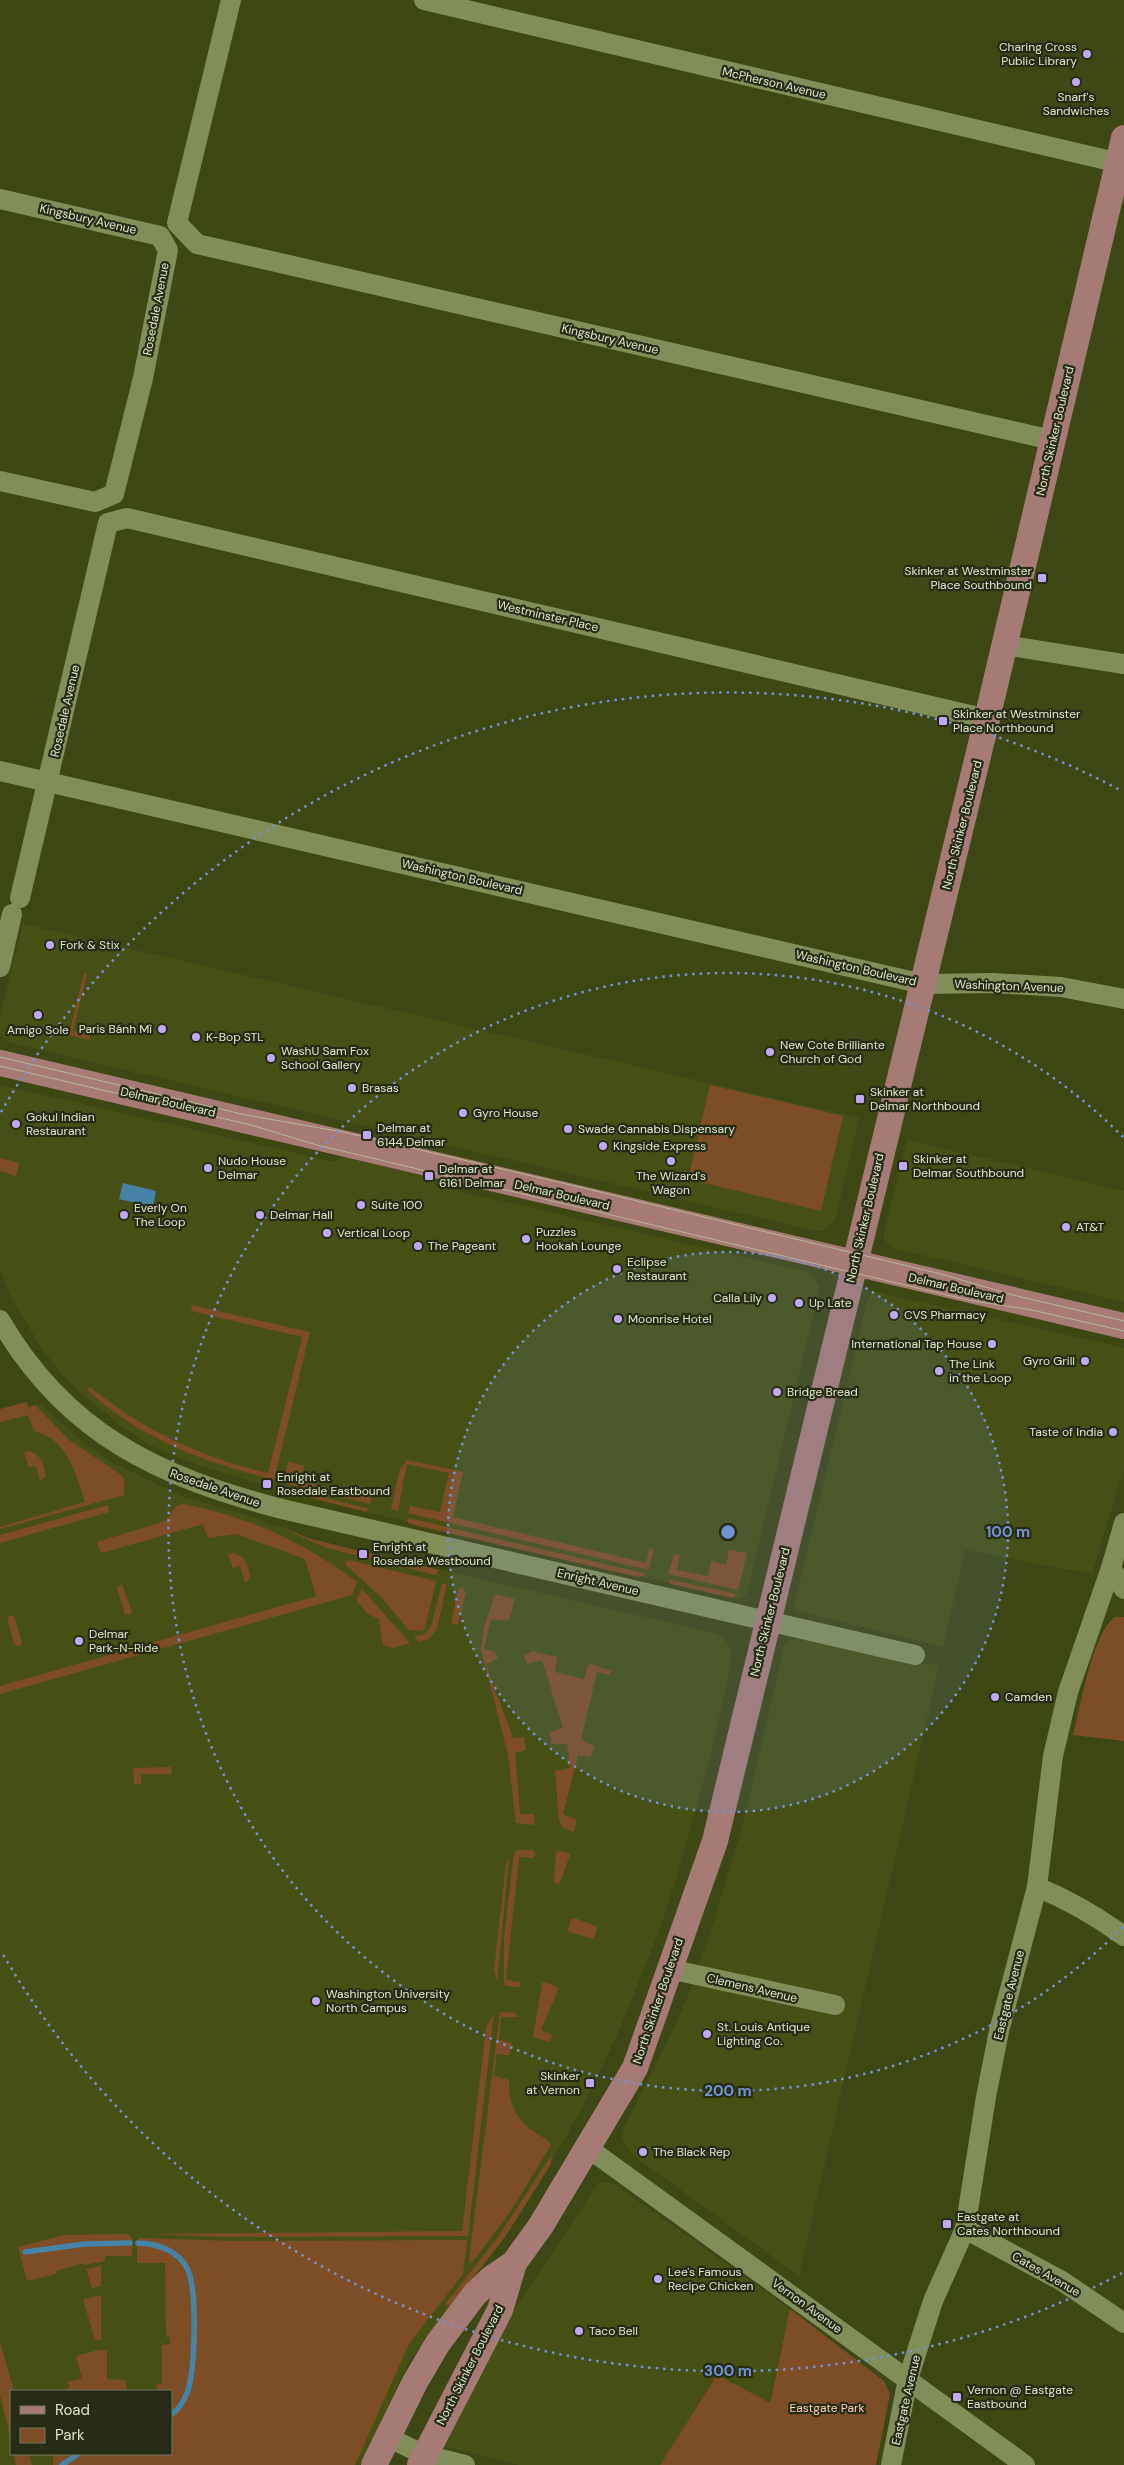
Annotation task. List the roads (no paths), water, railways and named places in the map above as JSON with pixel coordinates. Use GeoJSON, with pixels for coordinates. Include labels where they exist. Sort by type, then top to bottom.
{"type":"FeatureCollection","features":[{"type":"Feature","properties":{"kind":"main road","name":"North Skinker Boulevard"},"geometry":{"type":"LineString","coordinates":[[422,2460],[500,2310],[514,2263],[560,2197],[635,2068],[668,1969],[715,1841],[987,719],[1052,440],[1121,164],[1124,138]]}},
{"type":"Feature","properties":{"kind":"main road","name":"Delmar Boulevard"},"geometry":{"type":"LineString","coordinates":[[0,1063],[1124,1326]]}},
{"type":"Feature","properties":{"kind":"main road","name":"North Skinker Boulevard"},"geometry":{"type":"LineString","coordinates":[[374,2465],[415,2382],[443,2337],[476,2294],[492,2278],[514,2263]]}},
{"type":"Feature","properties":{"kind":"street","name":"Kingsbury Avenue"},"geometry":{"type":"LineString","coordinates":[[231,0],[177,223],[197,244],[1052,440]]}},
{"type":"Feature","properties":{"kind":"street","name":"McPherson Avenue"},"geometry":{"type":"LineString","coordinates":[[424,0],[1121,164]]}},
{"type":"Feature","properties":{"kind":"street","name":"Kingsbury Avenue"},"geometry":{"type":"LineString","coordinates":[[0,199],[160,236],[168,250]]}},
{"type":"Feature","properties":{"kind":"street","name":"Rosedale Avenue"},"geometry":{"type":"LineString","coordinates":[[0,481],[95,502],[114,494],[142,378],[168,250]]}},
{"type":"Feature","properties":{"kind":"street","name":"Westminster Place"},"geometry":{"type":"LineString","coordinates":[[108,523],[127,518],[987,719]]}},
{"type":"Feature","properties":{"kind":"street","name":"Rosedale Avenue"},"geometry":{"type":"LineString","coordinates":[[0,966],[48,782],[108,523]]}},
{"type":"Feature","properties":{"kind":"street"},"geometry":{"type":"LineString","coordinates":[[1004,646],[1124,664]]}},
{"type":"Feature","properties":{"kind":"street","name":"Washington Boulevard"},"geometry":{"type":"LineString","coordinates":[[0,771],[923,984]]}},
{"type":"Feature","properties":{"kind":"street","name":"Washington Avenue"},"geometry":{"type":"LineString","coordinates":[[923,984],[993,983],[1061,987],[1124,1000]]}},
{"type":"Feature","properties":{"kind":"street","name":"Rosedale Avenue"},"geometry":{"type":"LineString","coordinates":[[0,1320],[24,1358],[46,1384],[71,1410],[114,1443],[142,1460],[194,1483],[282,1509]]}},
{"type":"Feature","properties":{"kind":"street","name":"Enright Avenue"},"geometry":{"type":"LineString","coordinates":[[282,1509],[915,1655]]}},
{"type":"Feature","properties":{"kind":"street","name":"Eastgate Avenue"},"geometry":{"type":"LineString","coordinates":[[891,2465],[908,2379],[933,2301],[965,2229],[986,2097],[999,2031],[1036,1887],[1052,1756],[1071,1683],[1111,1568],[1124,1524]]}},
{"type":"Feature","properties":{"kind":"street"},"geometry":{"type":"LineString","coordinates":[[1111,1568],[1124,1589]]}},
{"type":"Feature","properties":{"kind":"street"},"geometry":{"type":"LineString","coordinates":[[1036,1887],[1068,1899],[1098,1917],[1124,1936]]}},
{"type":"Feature","properties":{"kind":"street","name":"Clemens Avenue"},"geometry":{"type":"LineString","coordinates":[[668,1969],[835,2005]]}},
{"type":"Feature","properties":{"kind":"street","name":"Vernon Avenue"},"geometry":{"type":"LineString","coordinates":[[588,2148],[1026,2465]]}},
{"type":"Feature","properties":{"kind":"street","name":"Cates Avenue"},"geometry":{"type":"LineString","coordinates":[[965,2229],[1062,2281],[1124,2323]]}},
{"type":"Feature","properties":{"kind":"street"},"geometry":{"type":"LineString","coordinates":[[387,2437],[422,2460],[465,2465]]}},
{"type":"Feature","properties":{"kind":"water"},"geometry":{"type":"Polygon","coordinates":[[[123,1183],[156,1191],[153,1207],[119,1199],[123,1183]]]}},
{"type":"Feature","properties":{"kind":"waterway"},"geometry":{"type":"LineString","coordinates":[[25,2252],[85,2244],[130,2243]]}},
{"type":"Feature","properties":{"kind":"waterway"},"geometry":{"type":"LineString","coordinates":[[138,2243],[166,2249],[178,2257],[187,2268],[193,2293],[194,2347],[190,2379],[188,2390],[183,2400],[172,2414]]}},
{"type":"Feature","properties":{"kind":"waterway"},"geometry":{"type":"LineString","coordinates":[[62,2465],[77,2455]]}},
{"type":"Feature","properties":{"kind":"tram line"},"geometry":{"type":"LineString","coordinates":[[0,1057],[246,1115],[343,1132],[579,1187],[941,1274],[1013,1295],[1124,1321]]}},
{"type":"Feature","properties":{"kind":"tram line"},"geometry":{"type":"LineString","coordinates":[[0,1066],[251,1125],[317,1145],[968,1300],[1032,1310],[1124,1331]]}},
{"type":"Feature","properties":{"kind":"place","name":"Charing Cross Public Library"},"geometry":{"type":"Point","coordinates":[1087,54]}},
{"type":"Feature","properties":{"kind":"place","name":"Snarf's Sandwiches"},"geometry":{"type":"Point","coordinates":[1076,82]}},
{"type":"Feature","properties":{"kind":"place","name":"Skinker at Westminster Place Southbound"},"geometry":{"type":"Point","coordinates":[1042,578]}},
{"type":"Feature","properties":{"kind":"place","name":"Skinker at Westminster Place Northbound"},"geometry":{"type":"Point","coordinates":[943,721]}},
{"type":"Feature","properties":{"kind":"place","name":"Fork & Stix"},"geometry":{"type":"Point","coordinates":[50,945]}},
{"type":"Feature","properties":{"kind":"place","name":"Amigo Sole"},"geometry":{"type":"Point","coordinates":[38,1015]}},
{"type":"Feature","properties":{"kind":"place","name":"Paris Bánh Mì"},"geometry":{"type":"Point","coordinates":[162,1029]}},
{"type":"Feature","properties":{"kind":"place","name":"K-Bop STL"},"geometry":{"type":"Point","coordinates":[196,1037]}},
{"type":"Feature","properties":{"kind":"place","name":"New Cote Brilliante Church of God"},"geometry":{"type":"Point","coordinates":[770,1052]}},
{"type":"Feature","properties":{"kind":"place","name":"WashU Sam Fox School Gallery"},"geometry":{"type":"Point","coordinates":[271,1058]}},
{"type":"Feature","properties":{"kind":"place","name":"Brasas"},"geometry":{"type":"Point","coordinates":[352,1088]}},
{"type":"Feature","properties":{"kind":"place","name":"Skinker at Delmar Northbound"},"geometry":{"type":"Point","coordinates":[860,1099]}},
{"type":"Feature","properties":{"kind":"place","name":"Gyro House"},"geometry":{"type":"Point","coordinates":[463,1113]}},
{"type":"Feature","properties":{"kind":"place","name":"Gokul Indian Restaurant"},"geometry":{"type":"Point","coordinates":[16,1124]}},
{"type":"Feature","properties":{"kind":"place","name":"Swade Cannabis Dispensary"},"geometry":{"type":"Point","coordinates":[568,1129]}},
{"type":"Feature","properties":{"kind":"place","name":"Delmar at 6144 Delmar"},"geometry":{"type":"Point","coordinates":[367,1135]}},
{"type":"Feature","properties":{"kind":"place","name":"Kingside Express"},"geometry":{"type":"Point","coordinates":[603,1146]}},
{"type":"Feature","properties":{"kind":"place","name":"The Wizard's Wagon"},"geometry":{"type":"Point","coordinates":[671,1161]}},
{"type":"Feature","properties":{"kind":"place","name":"Skinker at Delmar Southbound"},"geometry":{"type":"Point","coordinates":[903,1166]}},
{"type":"Feature","properties":{"kind":"place","name":"Nudo House Delmar"},"geometry":{"type":"Point","coordinates":[208,1168]}},
{"type":"Feature","properties":{"kind":"place","name":"Delmar at 6161 Delmar"},"geometry":{"type":"Point","coordinates":[429,1176]}},
{"type":"Feature","properties":{"kind":"place","name":"Suite 100"},"geometry":{"type":"Point","coordinates":[361,1205]}},
{"type":"Feature","properties":{"kind":"place","name":"Everly On The Loop"},"geometry":{"type":"Point","coordinates":[124,1215]}},
{"type":"Feature","properties":{"kind":"place","name":"Delmar Hall"},"geometry":{"type":"Point","coordinates":[260,1215]}},
{"type":"Feature","properties":{"kind":"place","name":"AT&T"},"geometry":{"type":"Point","coordinates":[1066,1227]}},
{"type":"Feature","properties":{"kind":"place","name":"Vertical Loop"},"geometry":{"type":"Point","coordinates":[327,1233]}},
{"type":"Feature","properties":{"kind":"place","name":"Puzzles Hookah Lounge"},"geometry":{"type":"Point","coordinates":[526,1239]}},
{"type":"Feature","properties":{"kind":"place","name":"The Pageant"},"geometry":{"type":"Point","coordinates":[418,1246]}},
{"type":"Feature","properties":{"kind":"place","name":"Eclipse Restaurant"},"geometry":{"type":"Point","coordinates":[617,1269]}},
{"type":"Feature","properties":{"kind":"place","name":"Calla Lily"},"geometry":{"type":"Point","coordinates":[772,1298]}},
{"type":"Feature","properties":{"kind":"place","name":"Up Late"},"geometry":{"type":"Point","coordinates":[799,1303]}},
{"type":"Feature","properties":{"kind":"place","name":"CVS Pharmacy"},"geometry":{"type":"Point","coordinates":[894,1315]}},
{"type":"Feature","properties":{"kind":"place","name":"Moonrise Hotel"},"geometry":{"type":"Point","coordinates":[618,1319]}},
{"type":"Feature","properties":{"kind":"place","name":"International Tap House"},"geometry":{"type":"Point","coordinates":[992,1344]}},
{"type":"Feature","properties":{"kind":"place","name":"Gyro Grill"},"geometry":{"type":"Point","coordinates":[1085,1361]}},
{"type":"Feature","properties":{"kind":"place","name":"The Link in the Loop"},"geometry":{"type":"Point","coordinates":[939,1371]}},
{"type":"Feature","properties":{"kind":"place","name":"Bridge Bread"},"geometry":{"type":"Point","coordinates":[777,1392]}},
{"type":"Feature","properties":{"kind":"place","name":"Taste of India"},"geometry":{"type":"Point","coordinates":[1113,1432]}},
{"type":"Feature","properties":{"kind":"place","name":"Enright at Rosedale Eastbound"},"geometry":{"type":"Point","coordinates":[267,1484]}},
{"type":"Feature","properties":{"kind":"place","name":"Enright at Rosedale Westbound"},"geometry":{"type":"Point","coordinates":[363,1554]}},
{"type":"Feature","properties":{"kind":"place","name":"Delmar Park-N-Ride"},"geometry":{"type":"Point","coordinates":[79,1641]}},
{"type":"Feature","properties":{"kind":"place","name":"Camden"},"geometry":{"type":"Point","coordinates":[995,1697]}},
{"type":"Feature","properties":{"kind":"place","name":"Washington University North Campus"},"geometry":{"type":"Point","coordinates":[316,2001]}},
{"type":"Feature","properties":{"kind":"place","name":"St. Louis Antique Lighting Co."},"geometry":{"type":"Point","coordinates":[707,2034]}},
{"type":"Feature","properties":{"kind":"place","name":"Skinker at Vernon"},"geometry":{"type":"Point","coordinates":[590,2083]}},
{"type":"Feature","properties":{"kind":"place","name":"The Black Rep"},"geometry":{"type":"Point","coordinates":[643,2152]}},
{"type":"Feature","properties":{"kind":"place","name":"Eastgate at Cates Northbound"},"geometry":{"type":"Point","coordinates":[947,2224]}},
{"type":"Feature","properties":{"kind":"place","name":"Lee's Famous Recipe Chicken"},"geometry":{"type":"Point","coordinates":[658,2279]}},
{"type":"Feature","properties":{"kind":"place","name":"Taco Bell"},"geometry":{"type":"Point","coordinates":[579,2331]}},
{"type":"Feature","properties":{"kind":"place","name":"Vernon @ Eastgate Eastbound"},"geometry":{"type":"Point","coordinates":[957,2397]}},
{"type":"Feature","properties":{"kind":"park label","name":"Eastgate Park"},"geometry":{"type":"Point","coordinates":[827,2408]}}]}
